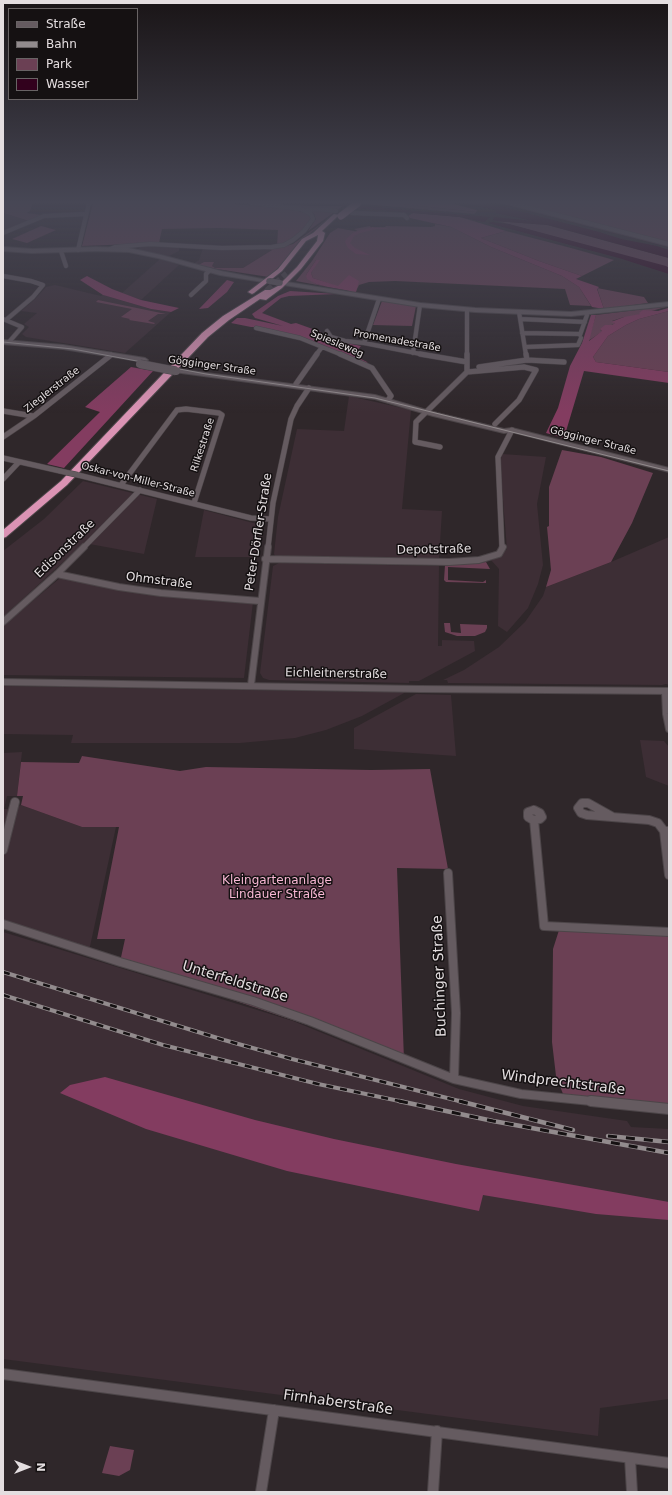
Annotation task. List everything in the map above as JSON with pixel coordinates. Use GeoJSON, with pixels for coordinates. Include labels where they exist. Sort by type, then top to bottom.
{"type":"FeatureCollection","features":[{"type":"Feature","properties":{"kind":"highway"},"geometry":{"type":"LineString","coordinates":[[217,315],[268,281],[277,273]]}},
{"type":"Feature","properties":{"kind":"highway"},"geometry":{"type":"LineString","coordinates":[[3,535],[64,483],[203,331],[259,301],[282,284],[294,273]]}},
{"type":"Feature","properties":{"kind":"highway"},"geometry":{"type":"LineString","coordinates":[[3,527],[56,482],[203,331],[226,318],[265,290]]}},
{"type":"Feature","properties":{"kind":"main road"},"geometry":{"type":"LineString","coordinates":[[225,273],[290,286],[341,292],[420,305],[467,310],[586,313],[669,304]]}},
{"type":"Feature","properties":{"kind":"main road","name":"Gögginger Straße"},"geometry":{"type":"LineString","coordinates":[[5,341],[63,347],[113,356],[125,361],[143,362],[300,388],[363,395],[495,424],[512,430],[669,470]]}},
{"type":"Feature","properties":{"kind":"main road","name":"Gögginger Straße"},"geometry":{"type":"LineString","coordinates":[[179,369],[296,384],[309,388]]}},
{"type":"Feature","properties":{"kind":"main road","name":"Gögginger Straße"},"geometry":{"type":"LineString","coordinates":[[428,410],[480,426],[504,431],[512,430]]}},
{"type":"Feature","properties":{"kind":"main road","name":"Eichleitnerstraße"},"geometry":{"type":"LineString","coordinates":[[3,682],[667,691]]}},
{"type":"Feature","properties":{"kind":"street"},"geometry":{"type":"LineString","coordinates":[[191,295],[206,281],[207,273]]}},
{"type":"Feature","properties":{"kind":"street"},"geometry":{"type":"LineString","coordinates":[[3,276],[42,283],[43,285],[33,297],[4,319],[22,327],[5,341]]}},
{"type":"Feature","properties":{"kind":"street"},"geometry":{"type":"LineString","coordinates":[[364,343],[379,298]]}},
{"type":"Feature","properties":{"kind":"street"},"geometry":{"type":"LineString","coordinates":[[413,353],[420,305]]}},
{"type":"Feature","properties":{"kind":"street"},"geometry":{"type":"LineString","coordinates":[[467,310],[468,371]]}},
{"type":"Feature","properties":{"kind":"street"},"geometry":{"type":"LineString","coordinates":[[519,312],[527,360]]}},
{"type":"Feature","properties":{"kind":"street"},"geometry":{"type":"LineString","coordinates":[[525,347],[578,345],[587,315],[586,313]]}},
{"type":"Feature","properties":{"kind":"street"},"geometry":{"type":"LineString","coordinates":[[520,320],[585,322]]}},
{"type":"Feature","properties":{"kind":"street","name":"Spiesleweg"},"geometry":{"type":"LineString","coordinates":[[256,328],[300,338],[372,368],[391,396],[388,400]]}},
{"type":"Feature","properties":{"kind":"street","name":"Promenadestraße"},"geometry":{"type":"LineString","coordinates":[[326,331],[331,337],[345,341],[364,343],[468,362]]}},
{"type":"Feature","properties":{"kind":"street"},"geometry":{"type":"LineString","coordinates":[[522,333],[580,336]]}},
{"type":"Feature","properties":{"kind":"street"},"geometry":{"type":"LineString","coordinates":[[296,384],[322,347]]}},
{"type":"Feature","properties":{"kind":"street","name":"Zieglerstraße"},"geometry":{"type":"LineString","coordinates":[[3,437],[113,356]]}},
{"type":"Feature","properties":{"kind":"street"},"geometry":{"type":"LineString","coordinates":[[440,447],[415,442],[416,422],[468,371],[527,360],[564,362]]}},
{"type":"Feature","properties":{"kind":"street"},"geometry":{"type":"LineString","coordinates":[[468,371],[524,367],[535,369],[535,372],[519,400],[495,424]]}},
{"type":"Feature","properties":{"kind":"street","name":"Peter-Dörfler-Straße"},"geometry":{"type":"LineString","coordinates":[[251,685],[270,519],[291,419],[297,406],[309,388]]}},
{"type":"Feature","properties":{"kind":"street","name":"Rilkestraße"},"geometry":{"type":"LineString","coordinates":[[121,485],[177,410],[189,409],[222,415],[194,503]]}},
{"type":"Feature","properties":{"kind":"street"},"geometry":{"type":"LineString","coordinates":[[3,411],[33,416]]}},
{"type":"Feature","properties":{"kind":"street","name":"Depotstraße"},"geometry":{"type":"LineString","coordinates":[[265,559],[449,562],[479,560],[499,554],[503,539],[498,456],[512,430]]}},
{"type":"Feature","properties":{"kind":"street","name":"Oskar-von-Miller-Straße"},"geometry":{"type":"LineString","coordinates":[[3,458],[121,485],[251,518],[270,519]]}},
{"type":"Feature","properties":{"kind":"street"},"geometry":{"type":"LineString","coordinates":[[3,479],[19,462]]}},
{"type":"Feature","properties":{"kind":"street","name":"Edisonstraße"},"geometry":{"type":"LineString","coordinates":[[3,622],[57,574],[140,490]]}},
{"type":"Feature","properties":{"kind":"street","name":"Ohmstraße"},"geometry":{"type":"LineString","coordinates":[[57,574],[118,587],[155,592],[260,601]]}},
{"type":"Feature","properties":{"kind":"street"},"geometry":{"type":"LineString","coordinates":[[667,691],[666,714],[669,729]]}},
{"type":"Feature","properties":{"kind":"street"},"geometry":{"type":"LineString","coordinates":[[3,850],[15,802]]}},
{"type":"Feature","properties":{"kind":"street"},"geometry":{"type":"LineString","coordinates":[[613,817],[649,820],[658,823],[666,831],[669,875]]}},
{"type":"Feature","properties":{"kind":"street"},"geometry":{"type":"LineString","coordinates":[[534,820],[544,926],[669,932]]}},
{"type":"Feature","properties":{"kind":"street","name":"Buchinger Straße"},"geometry":{"type":"LineString","coordinates":[[448,873],[456,1021],[454,1079]]}},
{"type":"Feature","properties":{"kind":"street","name":"Unterfeldstraße"},"geometry":{"type":"LineString","coordinates":[[3,924],[127,964],[253,1001],[310,1021],[454,1079]]}},
{"type":"Feature","properties":{"kind":"street","name":"Windprechtstraße"},"geometry":{"type":"LineString","coordinates":[[454,1079],[535,1096],[669,1109]]}},
{"type":"Feature","properties":{"kind":"street","name":"Firnhaberstraße"},"geometry":{"type":"LineString","coordinates":[[3,1374],[669,1463]]}},
{"type":"Feature","properties":{"kind":"street"},"geometry":{"type":"LineString","coordinates":[[261,1492],[274,1410]]}},
{"type":"Feature","properties":{"kind":"street"},"geometry":{"type":"LineString","coordinates":[[433,1492],[437,1431]]}},
{"type":"Feature","properties":{"kind":"street"},"geometry":{"type":"LineString","coordinates":[[630,1458],[632,1492]]}},
{"type":"Feature","properties":{"kind":"shaded area"},"geometry":{"type":"Polygon","coordinates":[[[145,273],[171,273],[141,300],[122,293],[145,273]]]}},
{"type":"Feature","properties":{"kind":"shaded area"},"geometry":{"type":"Polygon","coordinates":[[[307,273],[311,273],[313,278],[338,286],[349,275],[359,281],[356,292],[316,284],[307,279],[306,275],[307,273]]]}},
{"type":"Feature","properties":{"kind":"shaded area"},"geometry":{"type":"Polygon","coordinates":[[[554,273],[573,273],[582,276],[576,279],[599,287],[597,289],[604,309],[592,307],[579,287],[554,273]]]}},
{"type":"Feature","properties":{"kind":"shaded area"},"geometry":{"type":"Polygon","coordinates":[[[87,276],[112,289],[141,300],[179,308],[171,312],[151,309],[103,295],[80,280],[87,276]]]}},
{"type":"Feature","properties":{"kind":"shaded area"},"geometry":{"type":"Polygon","coordinates":[[[227,280],[234,282],[227,292],[208,308],[199,309],[227,280]]]}},
{"type":"Feature","properties":{"kind":"shaded area"},"geometry":{"type":"Polygon","coordinates":[[[55,285],[101,296],[103,295],[151,309],[171,312],[125,353],[26,337],[22,334],[29,327],[24,324],[37,313],[21,311],[46,287],[55,285]]]}},
{"type":"Feature","properties":{"kind":"shaded area"},"geometry":{"type":"Polygon","coordinates":[[[290,291],[337,294],[289,296],[281,298],[262,313],[291,324],[296,323],[321,332],[319,335],[328,339],[361,346],[353,355],[367,362],[369,367],[300,338],[259,327],[231,323],[237,318],[245,318],[283,326],[255,318],[252,314],[278,296],[290,291]]]}},
{"type":"Feature","properties":{"kind":"shaded area"},"geometry":{"type":"Polygon","coordinates":[[[668,308],[669,311],[639,319],[608,336],[593,357],[596,362],[669,372],[669,383],[584,371],[564,438],[546,433],[558,408],[570,366],[582,343],[591,315],[596,315],[589,341],[602,331],[600,329],[605,325],[612,325],[615,323],[611,322],[624,317],[640,314],[639,313],[643,310],[658,311],[668,308]]]}},
{"type":"Feature","properties":{"kind":"shaded area"},"geometry":{"type":"Polygon","coordinates":[[[131,367],[153,371],[64,468],[47,464],[100,412],[85,407],[131,367]]]}},
{"type":"Feature","properties":{"kind":"shaded area"},"geometry":{"type":"Polygon","coordinates":[[[349,396],[411,410],[402,509],[442,511],[439,559],[275,556],[278,517],[297,429],[344,431],[349,396]]]}},
{"type":"Feature","properties":{"kind":"shaded area"},"geometry":{"type":"Polygon","coordinates":[[[502,454],[546,457],[537,504],[543,565],[538,584],[528,608],[507,632],[498,626],[499,569],[491,560],[499,557],[507,549],[500,463],[502,454]]]}},
{"type":"Feature","properties":{"kind":"shaded area"},"geometry":{"type":"Polygon","coordinates":[[[83,481],[157,499],[144,554],[84,543],[3,617],[3,551],[44,519],[83,481]]]}},
{"type":"Feature","properties":{"kind":"shaded area"},"geometry":{"type":"Polygon","coordinates":[[[204,510],[261,525],[263,528],[259,557],[195,557],[204,510]]]}},
{"type":"Feature","properties":{"kind":"shaded area"},"geometry":{"type":"Polygon","coordinates":[[[669,537],[669,685],[448,683],[447,680],[443,680],[464,670],[499,647],[525,622],[543,596],[546,587],[611,562],[669,537]]]}},
{"type":"Feature","properties":{"kind":"shaded area"},"geometry":{"type":"Polygon","coordinates":[[[279,563],[439,566],[438,646],[442,646],[442,640],[474,641],[475,651],[419,681],[409,681],[409,683],[269,680],[263,678],[260,673],[273,566],[279,563]]]}},
{"type":"Feature","properties":{"kind":"shaded area"},"geometry":{"type":"Polygon","coordinates":[[[60,578],[253,602],[244,678],[3,675],[3,626],[60,578]]]}},
{"type":"Feature","properties":{"kind":"shaded area"},"geometry":{"type":"Polygon","coordinates":[[[3,686],[406,692],[362,716],[326,730],[295,738],[240,743],[71,743],[73,735],[3,734],[3,686]]]}},
{"type":"Feature","properties":{"kind":"shaded area"},"geometry":{"type":"Polygon","coordinates":[[[416,694],[451,695],[456,756],[354,749],[354,728],[416,694]]]}},
{"type":"Feature","properties":{"kind":"shaded area"},"geometry":{"type":"Polygon","coordinates":[[[640,740],[664,741],[669,747],[669,786],[646,777],[640,740]]]}},
{"type":"Feature","properties":{"kind":"shaded area"},"geometry":{"type":"Polygon","coordinates":[[[22,752],[17,796],[7,796],[4,809],[13,809],[21,805],[82,827],[116,827],[89,951],[3,924],[3,753],[22,752]]]}},
{"type":"Feature","properties":{"kind":"shaded area"},"geometry":{"type":"Polygon","coordinates":[[[3,932],[293,1021],[459,1089],[523,1106],[627,1121],[631,1127],[669,1129],[669,1399],[600,1408],[598,1436],[3,1359],[3,932]]]}},
{"type":"Feature","properties":{"kind":"shaded area"},"geometry":{"type":"Polygon","coordinates":[[[105,1077],[255,1120],[334,1139],[456,1164],[669,1202],[669,1220],[596,1214],[483,1195],[479,1211],[287,1171],[146,1129],[60,1093],[70,1085],[105,1077]]]}},
{"type":"Feature","properties":{"kind":"green space"},"geometry":{"type":"Polygon","coordinates":[[[241,273],[273,273],[269,277],[241,273]]]}},
{"type":"Feature","properties":{"kind":"green space"},"geometry":{"type":"Polygon","coordinates":[[[303,273],[307,273],[306,275],[316,284],[328,287],[296,281],[303,273]]]}},
{"type":"Feature","properties":{"kind":"green space"},"geometry":{"type":"Polygon","coordinates":[[[311,273],[554,273],[579,287],[591,306],[570,305],[565,289],[395,281],[369,282],[359,285],[355,293],[313,278],[311,273]]]}},
{"type":"Feature","properties":{"kind":"green space"},"geometry":{"type":"Polygon","coordinates":[[[573,273],[588,273],[582,276],[573,273]]]}},
{"type":"Feature","properties":{"kind":"green space"},"geometry":{"type":"Polygon","coordinates":[[[597,288],[644,297],[648,303],[604,309],[597,288]]]}},
{"type":"Feature","properties":{"kind":"green space"},"geometry":{"type":"Polygon","coordinates":[[[98,300],[166,314],[158,314],[148,321],[155,323],[154,324],[129,320],[130,319],[121,317],[132,309],[96,302],[98,300]]]}},
{"type":"Feature","properties":{"kind":"green space"},"geometry":{"type":"Polygon","coordinates":[[[382,301],[416,306],[412,326],[373,325],[382,301]]]}},
{"type":"Feature","properties":{"kind":"green space"},"geometry":{"type":"Polygon","coordinates":[[[669,306],[612,321],[616,323],[600,330],[603,331],[588,341],[596,315],[669,306]]]}},
{"type":"Feature","properties":{"kind":"green space"},"geometry":{"type":"Polygon","coordinates":[[[669,311],[669,372],[596,362],[593,357],[608,336],[639,319],[669,311]]]}},
{"type":"Feature","properties":{"kind":"green space"},"geometry":{"type":"Polygon","coordinates":[[[562,450],[601,457],[653,473],[632,523],[611,562],[546,587],[551,570],[547,527],[549,526],[549,487],[562,450]]]}},
{"type":"Feature","properties":{"kind":"green space"},"geometry":{"type":"Polygon","coordinates":[[[486,562],[490,569],[448,567],[448,580],[483,582],[486,580],[486,583],[446,582],[444,580],[445,565],[486,562]]]}},
{"type":"Feature","properties":{"kind":"green space"},"geometry":{"type":"Polygon","coordinates":[[[444,623],[450,623],[451,632],[461,633],[460,624],[487,625],[487,628],[485,632],[475,636],[457,636],[445,632],[444,623]]]}},
{"type":"Feature","properties":{"kind":"green space","name":"Kleingartenanlage Lindauer Straße"},"geometry":{"type":"Polygon","coordinates":[[[82,756],[180,771],[206,767],[371,770],[430,769],[448,869],[397,868],[404,1060],[367,1045],[120,962],[125,939],[97,939],[119,827],[82,827],[21,805],[23,796],[17,796],[21,762],[79,763],[82,756]]]}},
{"type":"Feature","properties":{"kind":"green space"},"geometry":{"type":"Polygon","coordinates":[[[560,927],[669,932],[669,1109],[565,1099],[556,1076],[552,1042],[553,949],[560,927]]]}},
{"type":"Feature","properties":{"kind":"green space"},"geometry":{"type":"Polygon","coordinates":[[[110,1446],[134,1450],[130,1470],[119,1476],[102,1473],[110,1446]]]}},
{"type":"Feature","properties":{"kind":"tunnel"},"geometry":{"type":"LineString","coordinates":[[267,291],[287,274]]}},
{"type":"Feature","properties":{"kind":"tram line"},"geometry":{"type":"LineString","coordinates":[[3,342],[73,349],[206,374],[375,398],[669,471]]}},
{"type":"Feature","properties":{"kind":"railway"},"geometry":{"type":"LineString","coordinates":[[3,972],[224,1040],[292,1059],[463,1102]]}},
{"type":"Feature","properties":{"kind":"railway"},"geometry":{"type":"LineString","coordinates":[[3,995],[163,1045],[318,1084],[404,1102]]}},
{"type":"Feature","properties":{"kind":"railway"},"geometry":{"type":"LineString","coordinates":[[399,1101],[493,1121],[669,1153]]}},
{"type":"Feature","properties":{"kind":"railway"},"geometry":{"type":"LineString","coordinates":[[459,1101],[573,1130]]}},
{"type":"Feature","properties":{"kind":"railway"},"geometry":{"type":"LineString","coordinates":[[608,1136],[669,1142]]}}]}
